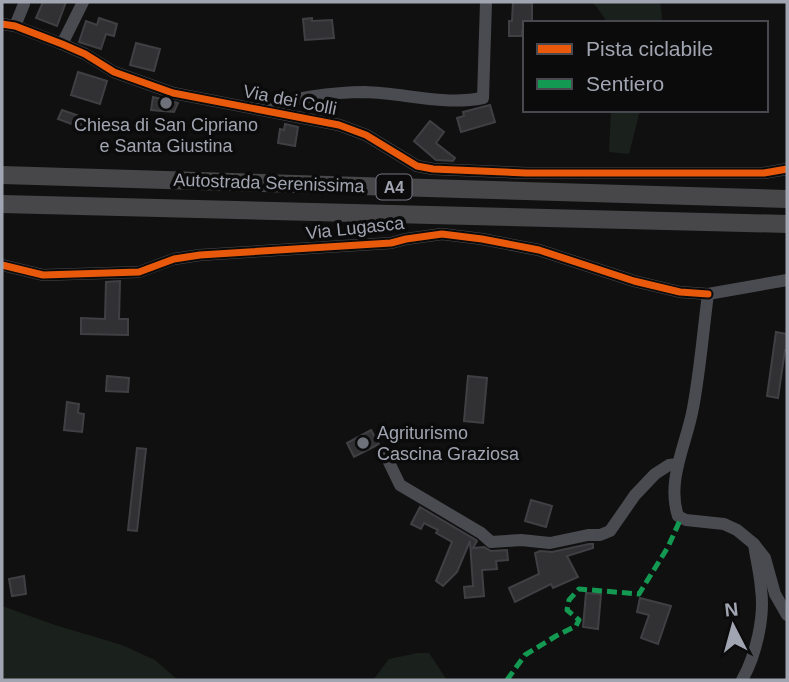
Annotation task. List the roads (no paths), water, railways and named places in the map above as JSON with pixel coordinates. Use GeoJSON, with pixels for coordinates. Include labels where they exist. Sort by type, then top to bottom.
{"type":"FeatureCollection","features":[{"type":"Feature","properties":{"kind":"highway","name":"Autostrada Serenissima"},"geometry":{"type":"LineString","coordinates":[[2,175],[787,199]]}},
{"type":"Feature","properties":{"kind":"highway","name":"Autostrada Serenissima"},"geometry":{"type":"LineString","coordinates":[[2,204],[787,224]]}},
{"type":"Feature","properties":{"kind":"street"},"geometry":{"type":"LineString","coordinates":[[10,2],[24,3]]}},
{"type":"Feature","properties":{"kind":"street"},"geometry":{"type":"LineString","coordinates":[[62,44],[83,2]]}},
{"type":"Feature","properties":{"kind":"street"},"geometry":{"type":"LineString","coordinates":[[251,108],[307,96],[365,92],[465,102],[483,98],[486,2]]}},
{"type":"Feature","properties":{"kind":"street"},"geometry":{"type":"LineString","coordinates":[[8,25],[24,3]]}},
{"type":"Feature","properties":{"kind":"street","name":"Via dei Colli"},"geometry":{"type":"LineString","coordinates":[[8,25],[85,54],[114,72],[139,82],[173,93],[339,125],[366,135],[417,166],[433,169],[526,173],[764,173],[787,169]]}},
{"type":"Feature","properties":{"kind":"street","name":"Via Lugasca"},"geometry":{"type":"LineString","coordinates":[[2,264],[43,275],[139,272],[174,259],[200,255],[391,243],[442,234],[539,250],[634,281],[680,292],[708,294],[787,280]]}},
{"type":"Feature","properties":{"kind":"street"},"geometry":{"type":"LineString","coordinates":[[708,294],[693,410],[678,464],[675,508],[678,516],[686,520],[724,524],[737,530],[754,544],[765,558],[775,594],[787,615]]}},
{"type":"Feature","properties":{"kind":"street"},"geometry":{"type":"LineString","coordinates":[[386,456],[400,485],[481,533],[491,542],[521,540],[550,543],[610,531],[635,495],[655,474],[669,465],[678,464]]}},
{"type":"Feature","properties":{"kind":"street"},"geometry":{"type":"LineString","coordinates":[[742,680],[754,654],[761,612],[762,591],[754,544]]}},
{"type":"Feature","properties":{"kind":"place","name":"Chiesa di San Cipriano e Santa Giustina"},"geometry":{"type":"Point","coordinates":[166,103]}},
{"type":"Feature","properties":{"kind":"place","name":"Agriturismo Cascina Graziosa"},"geometry":{"type":"Point","coordinates":[363,443]}}]}
